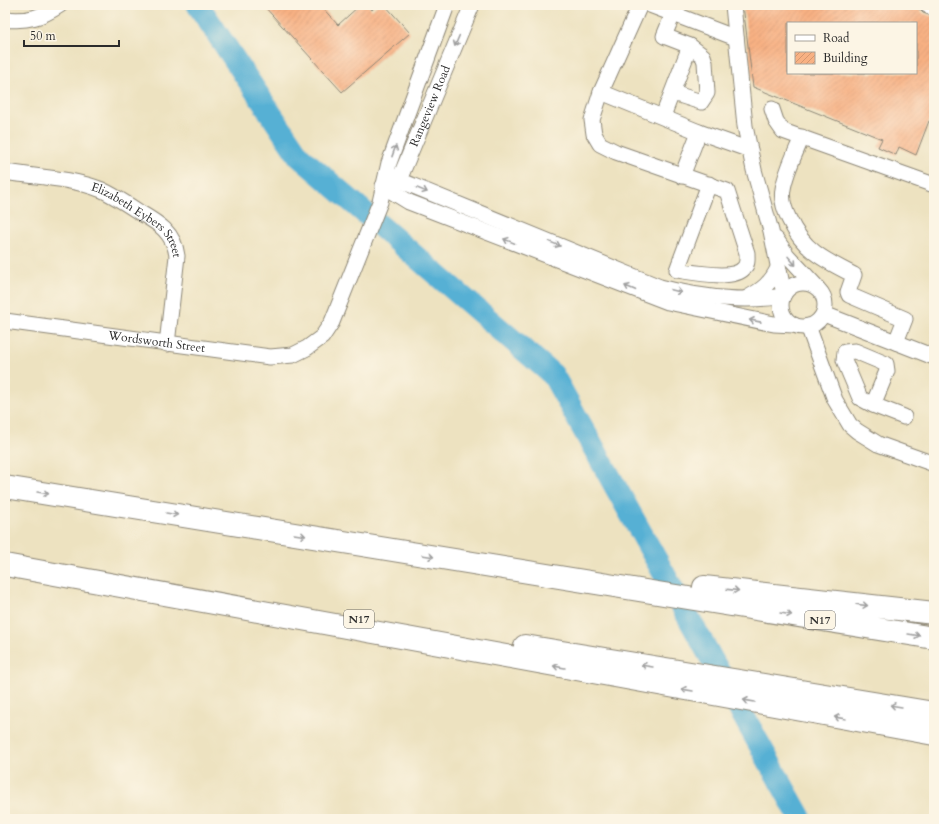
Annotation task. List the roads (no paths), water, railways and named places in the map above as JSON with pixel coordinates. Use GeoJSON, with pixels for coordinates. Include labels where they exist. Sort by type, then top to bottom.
{"type":"FeatureCollection","features":[{"type":"Feature","properties":{"kind":"highway","name":"N17"},"geometry":{"type":"LineString","coordinates":[[5,487],[510,570],[700,593],[934,638]]}},
{"type":"Feature","properties":{"kind":"highway","name":"N17"},"geometry":{"type":"LineString","coordinates":[[5,560],[934,713]]}},
{"type":"Feature","properties":{"kind":"highway"},"geometry":{"type":"LineString","coordinates":[[5,565],[934,734]]}},
{"type":"Feature","properties":{"kind":"highway"},"geometry":{"type":"LineString","coordinates":[[700,593],[934,613]]}},
{"type":"Feature","properties":{"kind":"street"},"geometry":{"type":"LineString","coordinates":[[5,19],[20,21],[32,19],[60,5]]}},
{"type":"Feature","properties":{"kind":"street","name":"Rangeview Road"},"geometry":{"type":"LineString","coordinates":[[390,183],[446,5]]}},
{"type":"Feature","properties":{"kind":"street","name":"Rangeview Road"},"geometry":{"type":"LineString","coordinates":[[307,348],[322,337],[332,322],[380,202],[472,5]]}},
{"type":"Feature","properties":{"kind":"street"},"geometry":{"type":"LineString","coordinates":[[640,5],[601,92],[592,124],[596,138],[600,144],[616,152],[682,176],[709,184],[727,191],[748,253],[748,262],[744,269],[737,273],[704,274],[677,270],[709,184]]}},
{"type":"Feature","properties":{"kind":"street"},"geometry":{"type":"LineString","coordinates":[[650,5],[736,38]]}},
{"type":"Feature","properties":{"kind":"street"},"geometry":{"type":"LineString","coordinates":[[733,5],[745,126],[771,231],[784,295]]}},
{"type":"Feature","properties":{"kind":"street"},"geometry":{"type":"LineString","coordinates":[[927,5],[934,8]]}},
{"type":"Feature","properties":{"kind":"street"},"geometry":{"type":"LineString","coordinates":[[673,14],[664,36],[690,46],[702,55],[705,59],[707,93],[701,102],[673,93]]}},
{"type":"Feature","properties":{"kind":"street"},"geometry":{"type":"LineString","coordinates":[[663,116],[690,46]]}},
{"type":"Feature","properties":{"kind":"street"},"geometry":{"type":"LineString","coordinates":[[601,92],[663,116],[699,132],[750,150]]}},
{"type":"Feature","properties":{"kind":"street"},"geometry":{"type":"LineString","coordinates":[[772,109],[776,121],[783,131],[934,185]]}},
{"type":"Feature","properties":{"kind":"street"},"geometry":{"type":"LineString","coordinates":[[682,176],[699,132]]}},
{"type":"Feature","properties":{"kind":"street"},"geometry":{"type":"LineString","coordinates":[[802,138],[788,170],[783,190],[784,208],[792,227],[810,250],[823,259],[854,275],[848,292],[849,295],[905,319],[896,342]]}},
{"type":"Feature","properties":{"kind":"street","name":"Elizabeth Eybers Street"},"geometry":{"type":"LineString","coordinates":[[5,172],[75,183],[102,190],[155,222],[168,232],[174,244],[177,256],[167,344]]}},
{"type":"Feature","properties":{"kind":"street"},"geometry":{"type":"LineString","coordinates":[[390,183],[660,287],[682,293],[744,299],[784,295]]}},
{"type":"Feature","properties":{"kind":"street"},"geometry":{"type":"LineString","coordinates":[[390,183],[416,204],[668,302],[774,324],[814,324],[824,314],[825,300],[817,288],[787,255],[771,231]]}},
{"type":"Feature","properties":{"kind":"street"},"geometry":{"type":"LineString","coordinates":[[744,299],[762,290],[772,280],[778,268]]}},
{"type":"Feature","properties":{"kind":"street"},"geometry":{"type":"LineString","coordinates":[[817,288],[807,283],[792,286],[784,295],[782,302],[784,315],[801,325],[835,400],[850,425],[878,444],[934,464]]}},
{"type":"Feature","properties":{"kind":"street"},"geometry":{"type":"LineString","coordinates":[[824,314],[934,357]]}},
{"type":"Feature","properties":{"kind":"street","name":"Wordsworth Street"},"geometry":{"type":"LineString","coordinates":[[5,321],[167,344],[282,357],[293,355],[307,348]]}},
{"type":"Feature","properties":{"kind":"street"},"geometry":{"type":"LineString","coordinates":[[873,405],[904,417]]}},
{"type":"Feature","properties":{"kind":"waterway"},"geometry":{"type":"LineString","coordinates":[[198,5],[299,156],[553,375],[801,819]]}}]}
